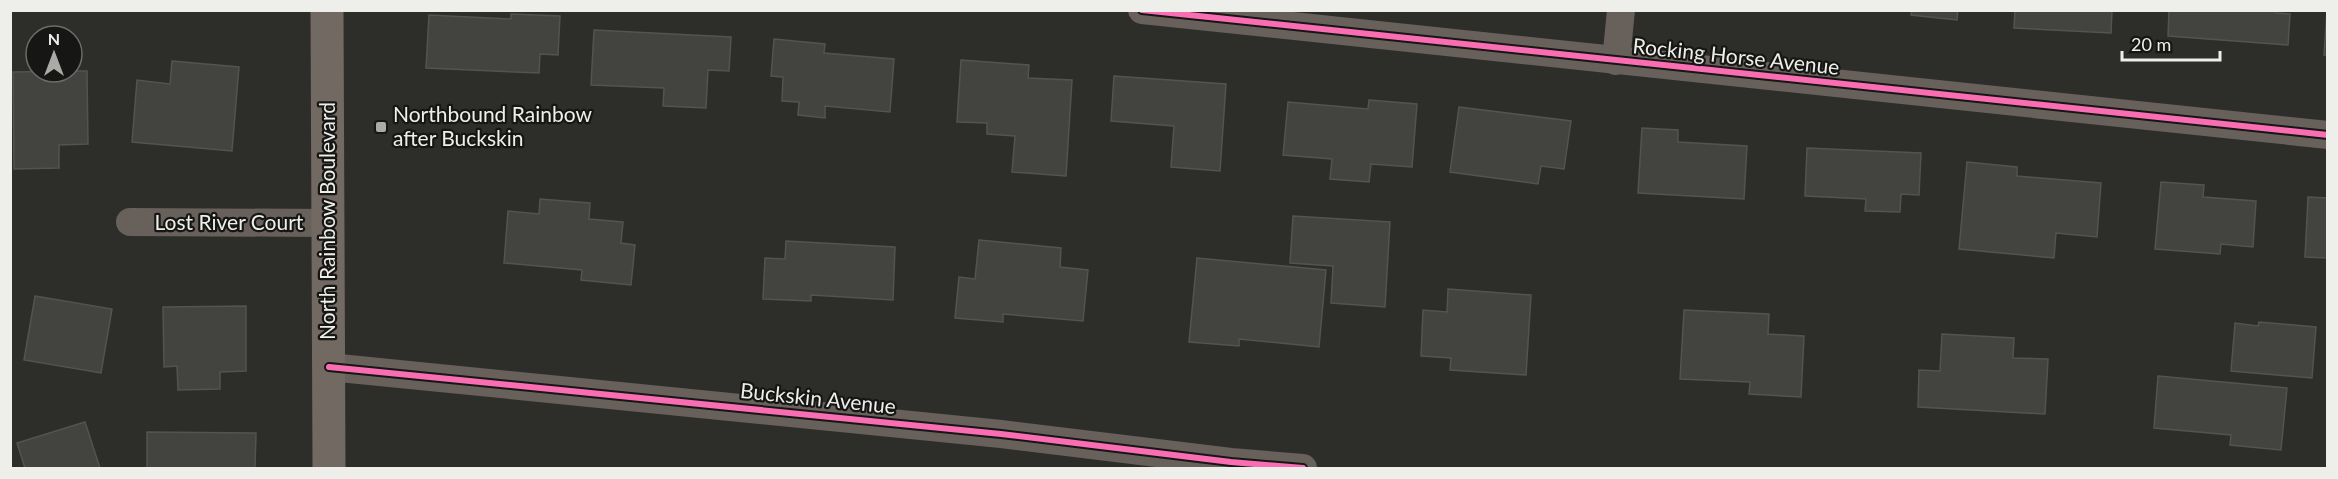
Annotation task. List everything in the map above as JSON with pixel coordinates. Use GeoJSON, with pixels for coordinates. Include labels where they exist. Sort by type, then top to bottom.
{"type":"FeatureCollection","features":[{"type":"Feature","properties":{"kind":"main road","name":"North Rainbow Boulevard"},"geometry":{"type":"LineString","coordinates":[[327,10],[329,468]]}},
{"type":"Feature","properties":{"kind":"street","name":"Rocking Horse Avenue"},"geometry":{"type":"LineString","coordinates":[[1142,10],[2328,135]]}},
{"type":"Feature","properties":{"kind":"street"},"geometry":{"type":"LineString","coordinates":[[1616,61],[1621,10]]}},
{"type":"Feature","properties":{"kind":"street","name":"Lost River Court"},"geometry":{"type":"LineString","coordinates":[[130,222],[329,224]]}},
{"type":"Feature","properties":{"kind":"street","name":"Buckskin Avenue"},"geometry":{"type":"LineString","coordinates":[[329,367],[1000,434],[1231,465],[1303,468]]}},
{"type":"Feature","properties":{"kind":"building"},"geometry":{"type":"Polygon","coordinates":[[[1912,10],[1958,10],[1957,20],[1911,15],[1912,10]]]}},
{"type":"Feature","properties":{"kind":"building"},"geometry":{"type":"Polygon","coordinates":[[[2015,10],[2112,10],[2111,33],[2014,28],[2015,10]]]}},
{"type":"Feature","properties":{"kind":"building"},"geometry":{"type":"Polygon","coordinates":[[[2169,10],[2276,10],[2276,13],[2290,14],[2288,45],[2168,36],[2169,10]]]}},
{"type":"Feature","properties":{"kind":"building"},"geometry":{"type":"Polygon","coordinates":[[[2327,10],[2328,55],[2324,55],[2327,10]]]}},
{"type":"Feature","properties":{"kind":"building"},"geometry":{"type":"Polygon","coordinates":[[[511,14],[560,16],[558,55],[540,54],[539,73],[426,68],[429,15],[511,19],[511,14]]]}},
{"type":"Feature","properties":{"kind":"building"},"geometry":{"type":"Polygon","coordinates":[[[594,30],[731,37],[729,71],[708,70],[706,108],[663,106],[664,88],[591,85],[594,30]]]}},
{"type":"Feature","properties":{"kind":"building"},"geometry":{"type":"Polygon","coordinates":[[[774,39],[825,44],[824,53],[894,59],[890,112],[825,106],[825,118],[798,115],[799,102],[782,101],[783,77],[771,76],[774,39]]]}},
{"type":"Feature","properties":{"kind":"building"},"geometry":{"type":"Polygon","coordinates":[[[961,60],[1029,65],[1028,78],[1072,80],[1066,176],[1012,172],[1015,136],[987,134],[987,123],[957,122],[961,60]]]}},
{"type":"Feature","properties":{"kind":"building"},"geometry":{"type":"Polygon","coordinates":[[[172,61],[239,67],[232,151],[132,142],[137,80],[170,84],[172,61]]]}},
{"type":"Feature","properties":{"kind":"building"},"geometry":{"type":"Polygon","coordinates":[[[84,71],[87,71],[88,144],[59,145],[59,168],[14,169],[13,72],[24,72],[24,84],[84,84],[84,71]]]}},
{"type":"Feature","properties":{"kind":"building"},"geometry":{"type":"Polygon","coordinates":[[[1114,76],[1226,84],[1220,171],[1171,167],[1174,126],[1111,121],[1114,76]]]}},
{"type":"Feature","properties":{"kind":"building"},"geometry":{"type":"Polygon","coordinates":[[[1369,100],[1417,104],[1412,167],[1371,164],[1369,182],[1330,179],[1332,159],[1283,155],[1288,102],[1368,109],[1369,100]]]}},
{"type":"Feature","properties":{"kind":"building"},"geometry":{"type":"Polygon","coordinates":[[[1459,107],[1571,121],[1564,169],[1541,166],[1538,184],[1450,172],[1459,107]]]}},
{"type":"Feature","properties":{"kind":"building"},"geometry":{"type":"Polygon","coordinates":[[[1642,128],[1678,130],[1678,142],[1747,146],[1744,199],[1638,193],[1642,128]]]}},
{"type":"Feature","properties":{"kind":"building"},"geometry":{"type":"Polygon","coordinates":[[[1807,148],[1921,153],[1919,195],[1901,194],[1900,212],[1865,211],[1866,199],[1805,196],[1807,148]]]}},
{"type":"Feature","properties":{"kind":"building"},"geometry":{"type":"Polygon","coordinates":[[[1967,162],[2017,167],[2017,176],[2101,183],[2097,237],[2056,233],[2054,258],[1959,249],[1967,162]]]}},
{"type":"Feature","properties":{"kind":"building"},"geometry":{"type":"Polygon","coordinates":[[[2161,182],[2204,185],[2203,197],[2256,201],[2253,247],[2221,244],[2220,254],[2155,249],[2161,182]]]}},
{"type":"Feature","properties":{"kind":"building"},"geometry":{"type":"Polygon","coordinates":[[[2308,197],[2328,198],[2328,258],[2305,257],[2308,197]]]}},
{"type":"Feature","properties":{"kind":"building"},"geometry":{"type":"Polygon","coordinates":[[[540,199],[590,203],[589,219],[623,222],[621,243],[635,245],[631,285],[581,280],[582,270],[504,263],[508,211],[539,214],[540,199]]]}},
{"type":"Feature","properties":{"kind":"building"},"geometry":{"type":"Polygon","coordinates":[[[1293,216],[1390,222],[1385,307],[1331,303],[1333,266],[1290,263],[1293,216]]]}},
{"type":"Feature","properties":{"kind":"building"},"geometry":{"type":"Polygon","coordinates":[[[979,240],[1061,248],[1060,267],[1088,270],[1083,321],[1003,314],[1003,322],[955,318],[959,277],[975,279],[979,240]]]}},
{"type":"Feature","properties":{"kind":"building"},"geometry":{"type":"Polygon","coordinates":[[[786,241],[895,247],[893,300],[811,295],[811,301],[763,299],[765,258],[785,259],[786,241]]]}},
{"type":"Feature","properties":{"kind":"building"},"geometry":{"type":"Polygon","coordinates":[[[1197,258],[1326,270],[1319,347],[1239,339],[1239,346],[1189,342],[1197,258]]]}},
{"type":"Feature","properties":{"kind":"building"},"geometry":{"type":"Polygon","coordinates":[[[1448,289],[1531,295],[1526,375],[1450,370],[1451,358],[1421,356],[1423,310],[1447,312],[1448,289]]]}},
{"type":"Feature","properties":{"kind":"building"},"geometry":{"type":"Polygon","coordinates":[[[35,296],[112,309],[101,373],[24,360],[35,296]]]}},
{"type":"Feature","properties":{"kind":"building"},"geometry":{"type":"Polygon","coordinates":[[[246,306],[246,371],[220,372],[220,389],[178,390],[177,366],[164,367],[163,307],[246,306]]]}},
{"type":"Feature","properties":{"kind":"building"},"geometry":{"type":"Polygon","coordinates":[[[1684,310],[1769,314],[1768,334],[1804,336],[1801,397],[1749,394],[1750,382],[1680,379],[1684,310]]]}},
{"type":"Feature","properties":{"kind":"building"},"geometry":{"type":"Polygon","coordinates":[[[2259,322],[2316,327],[2312,378],[2231,371],[2235,323],[2258,326],[2259,322]]]}},
{"type":"Feature","properties":{"kind":"building"},"geometry":{"type":"Polygon","coordinates":[[[1942,334],[2014,338],[2013,358],[2048,359],[2045,414],[1918,407],[1919,370],[1940,371],[1942,334]]]}},
{"type":"Feature","properties":{"kind":"building"},"geometry":{"type":"Polygon","coordinates":[[[2158,376],[2287,388],[2281,450],[2230,445],[2231,435],[2154,428],[2158,376]]]}},
{"type":"Feature","properties":{"kind":"building"},"geometry":{"type":"Polygon","coordinates":[[[85,422],[100,468],[25,468],[17,443],[85,422]]]}},
{"type":"Feature","properties":{"kind":"building"},"geometry":{"type":"Polygon","coordinates":[[[147,432],[256,433],[255,468],[147,468],[147,432]]]}},
{"type":"Feature","properties":{"kind":"cycle path"},"geometry":{"type":"LineString","coordinates":[[1142,10],[2328,135]]}},
{"type":"Feature","properties":{"kind":"cycle path"},"geometry":{"type":"LineString","coordinates":[[329,367],[1001,434],[1231,462],[1303,468]]}},
{"type":"Feature","properties":{"kind":"place","name":"Northbound Rainbow after Buckskin"},"geometry":{"type":"Point","coordinates":[381,127]}}]}
